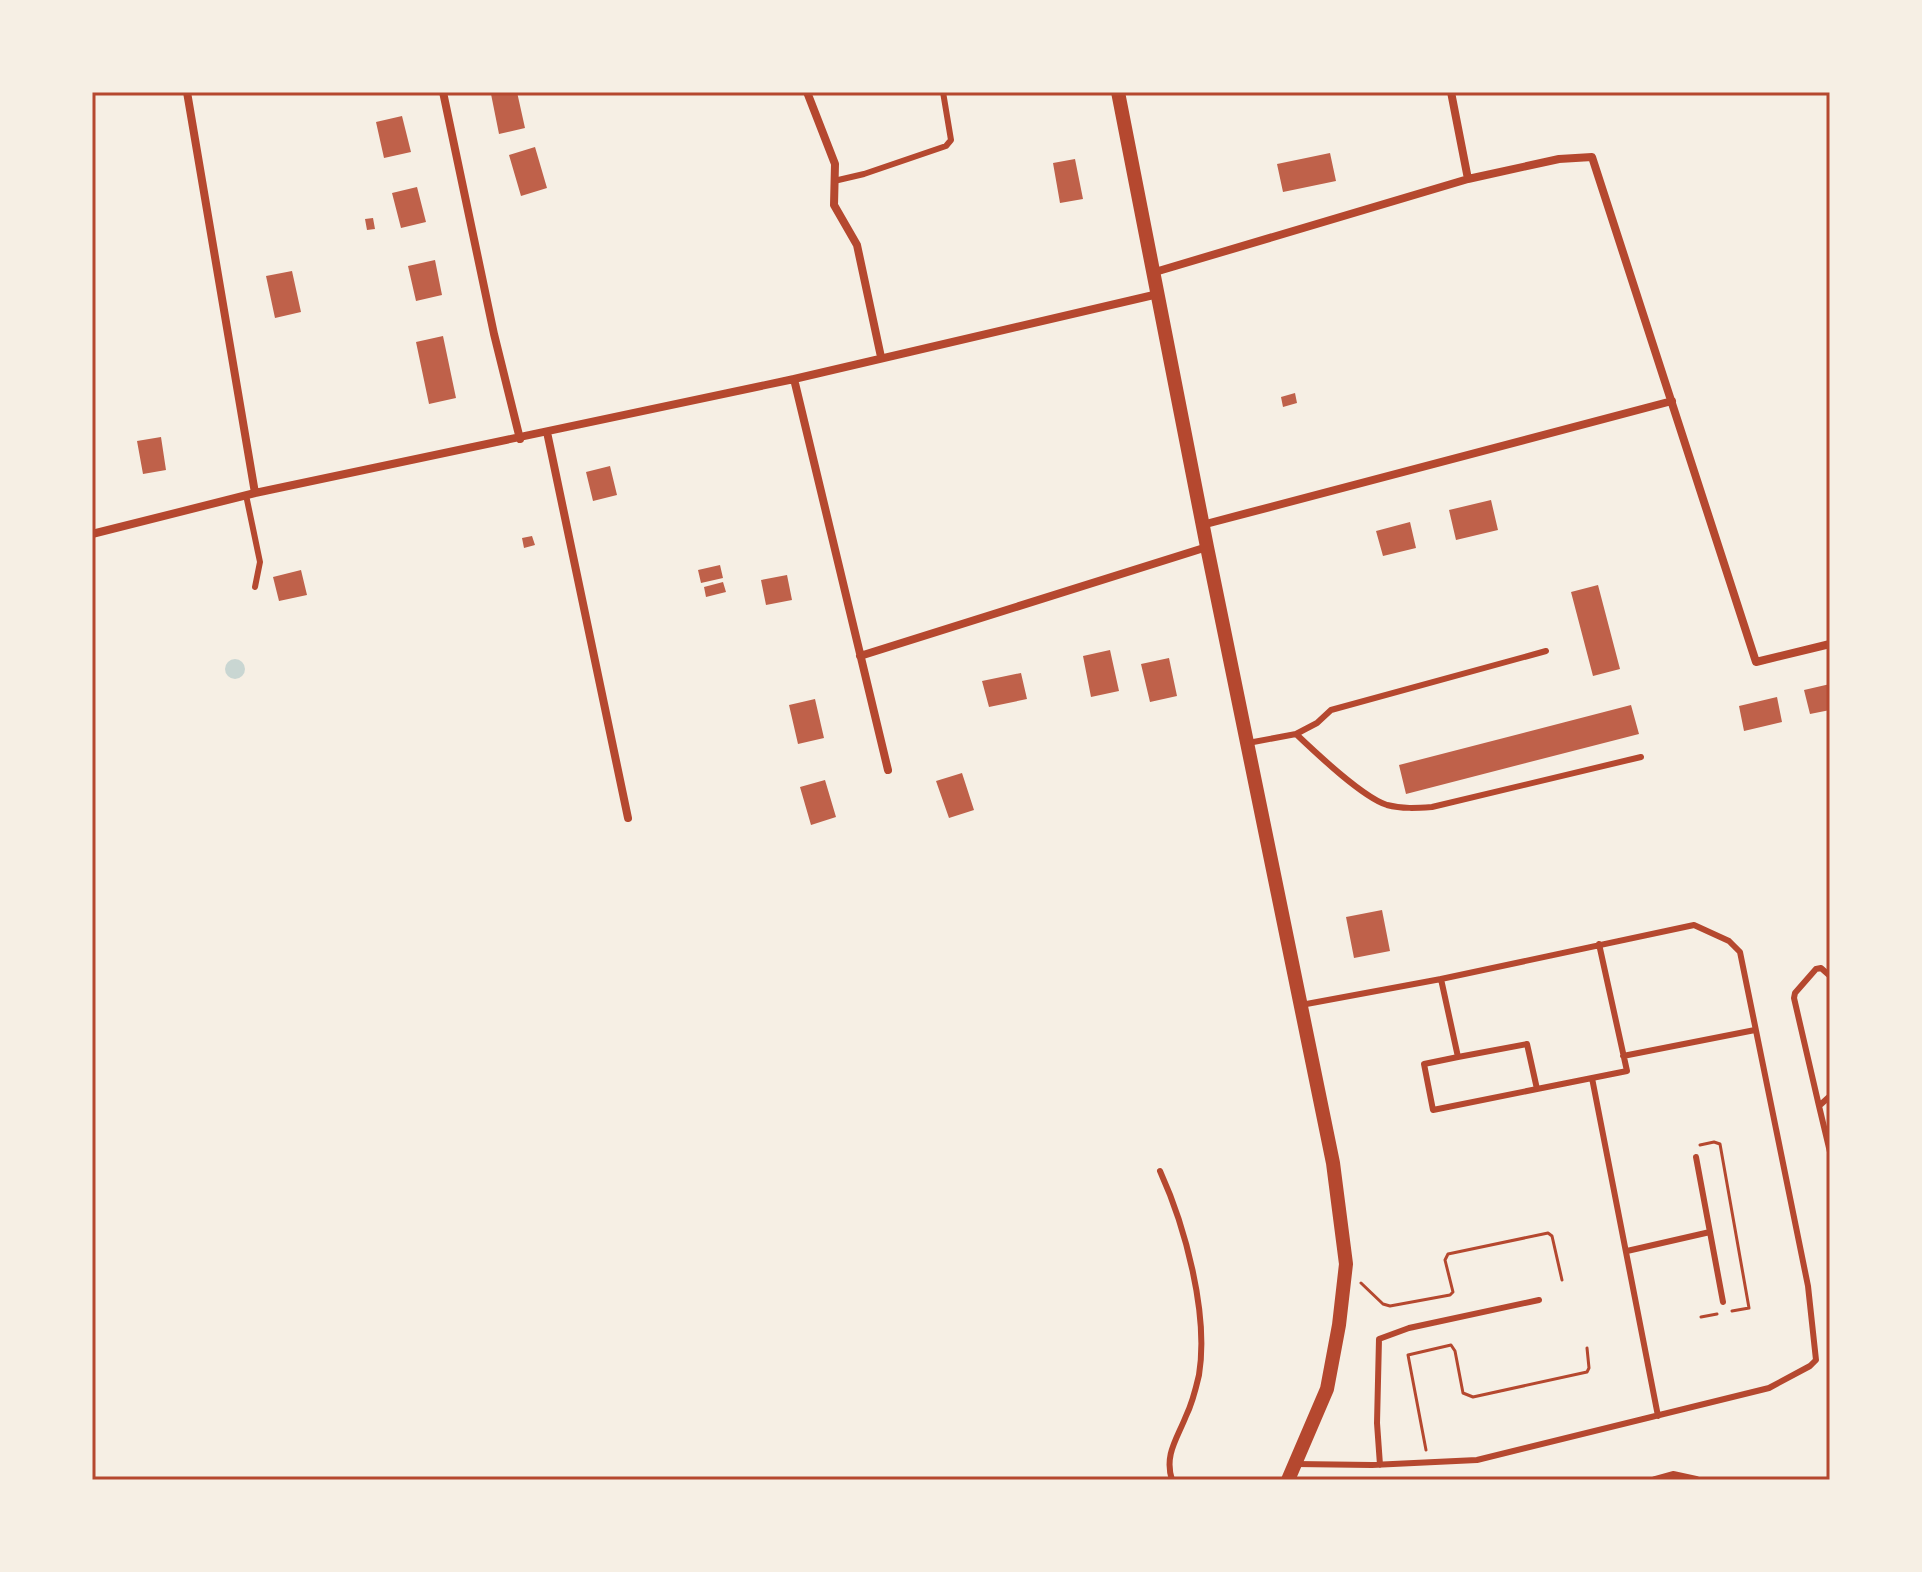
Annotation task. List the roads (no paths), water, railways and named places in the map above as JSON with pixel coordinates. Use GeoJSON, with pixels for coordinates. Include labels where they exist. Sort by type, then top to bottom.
{"type":"FeatureCollection","features":[{"type":"Feature","properties":{"kind":"street"},"geometry":{"type":"LineString","coordinates":[[187,92],[250,494]]}},
{"type":"Feature","properties":{"kind":"street"},"geometry":{"type":"LineString","coordinates":[[443,92],[494,334],[520,439]]}},
{"type":"Feature","properties":{"kind":"street"},"geometry":{"type":"LineString","coordinates":[[807,92],[835,164],[834,205],[857,245],[881,357]]}},
{"type":"Feature","properties":{"kind":"street"},"geometry":{"type":"LineString","coordinates":[[1118,92],[1202,525],[1333,1163],[1346,1264],[1327,1389],[1288,1480]]}},
{"type":"Feature","properties":{"kind":"street"},"geometry":{"type":"LineString","coordinates":[[1451,92],[1468,179]]}},
{"type":"Feature","properties":{"kind":"street"},"geometry":{"type":"LineString","coordinates":[[1155,272],[1468,179],[1559,159],[1592,157],[1756,662],[1830,644]]}},
{"type":"Feature","properties":{"kind":"street"},"geometry":{"type":"LineString","coordinates":[[92,534],[250,494],[794,379],[1158,294]]}},
{"type":"Feature","properties":{"kind":"street"},"geometry":{"type":"LineString","coordinates":[[794,379],[888,770]]}},
{"type":"Feature","properties":{"kind":"street"},"geometry":{"type":"LineString","coordinates":[[1202,525],[1672,401]]}},
{"type":"Feature","properties":{"kind":"street"},"geometry":{"type":"LineString","coordinates":[[547,432],[628,818]]}},
{"type":"Feature","properties":{"kind":"street"},"geometry":{"type":"LineString","coordinates":[[860,656],[1207,547]]}},
{"type":"Feature","properties":{"kind":"street"},"geometry":{"type":"LineString","coordinates":[[1655,1480],[1673,1475],[1696,1480]]}},
{"type":"Feature","properties":{"kind":"lane"},"geometry":{"type":"LineString","coordinates":[[834,181],[946,146],[951,140],[943,92]]}},
{"type":"Feature","properties":{"kind":"lane"},"geometry":{"type":"LineString","coordinates":[[250,494],[260,562],[255,587]]}},
{"type":"Feature","properties":{"kind":"lane"},"geometry":{"type":"LineString","coordinates":[[1247,743],[1296,734],[1317,723],[1331,710],[1546,651]]}},
{"type":"Feature","properties":{"kind":"lane"},"geometry":{"type":"LineString","coordinates":[[1296,734],[1327,765],[1384,804],[1409,809],[1432,807],[1641,757]]}},
{"type":"Feature","properties":{"kind":"lane"},"geometry":{"type":"LineString","coordinates":[[1296,1464],[1380,1465],[1477,1460],[1769,1388],[1816,1360],[1808,1286],[1740,952],[1729,941],[1694,925],[1441,979],[1301,1005]]}},
{"type":"Feature","properties":{"kind":"lane"},"geometry":{"type":"LineString","coordinates":[[1537,1089],[1527,1044],[1424,1064],[1433,1110],[1627,1071],[1599,944]]}},
{"type":"Feature","properties":{"kind":"lane"},"geometry":{"type":"LineString","coordinates":[[1830,976],[1821,968],[1816,969],[1794,998],[1830,1152]]}},
{"type":"Feature","properties":{"kind":"lane"},"geometry":{"type":"LineString","coordinates":[[1441,979],[1458,1057]]}},
{"type":"Feature","properties":{"kind":"lane"},"geometry":{"type":"LineString","coordinates":[[1623,1056],[1755,1030]]}},
{"type":"Feature","properties":{"kind":"lane"},"geometry":{"type":"LineString","coordinates":[[1592,1078],[1658,1416]]}},
{"type":"Feature","properties":{"kind":"lane"},"geometry":{"type":"LineString","coordinates":[[1819,1106],[1830,1096]]}},
{"type":"Feature","properties":{"kind":"lane"},"geometry":{"type":"LineString","coordinates":[[1696,1157],[1723,1302]]}},
{"type":"Feature","properties":{"kind":"lane"},"geometry":{"type":"LineString","coordinates":[[1160,1171],[1177,1211],[1185,1241],[1201,1334],[1198,1378],[1187,1414],[1171,1448],[1169,1462],[1172,1480]]}},
{"type":"Feature","properties":{"kind":"lane"},"geometry":{"type":"LineString","coordinates":[[1627,1251],[1710,1232]]}},
{"type":"Feature","properties":{"kind":"lane"},"geometry":{"type":"LineString","coordinates":[[1380,1465],[1377,1423],[1379,1339],[1409,1328],[1539,1300]]}}]}
